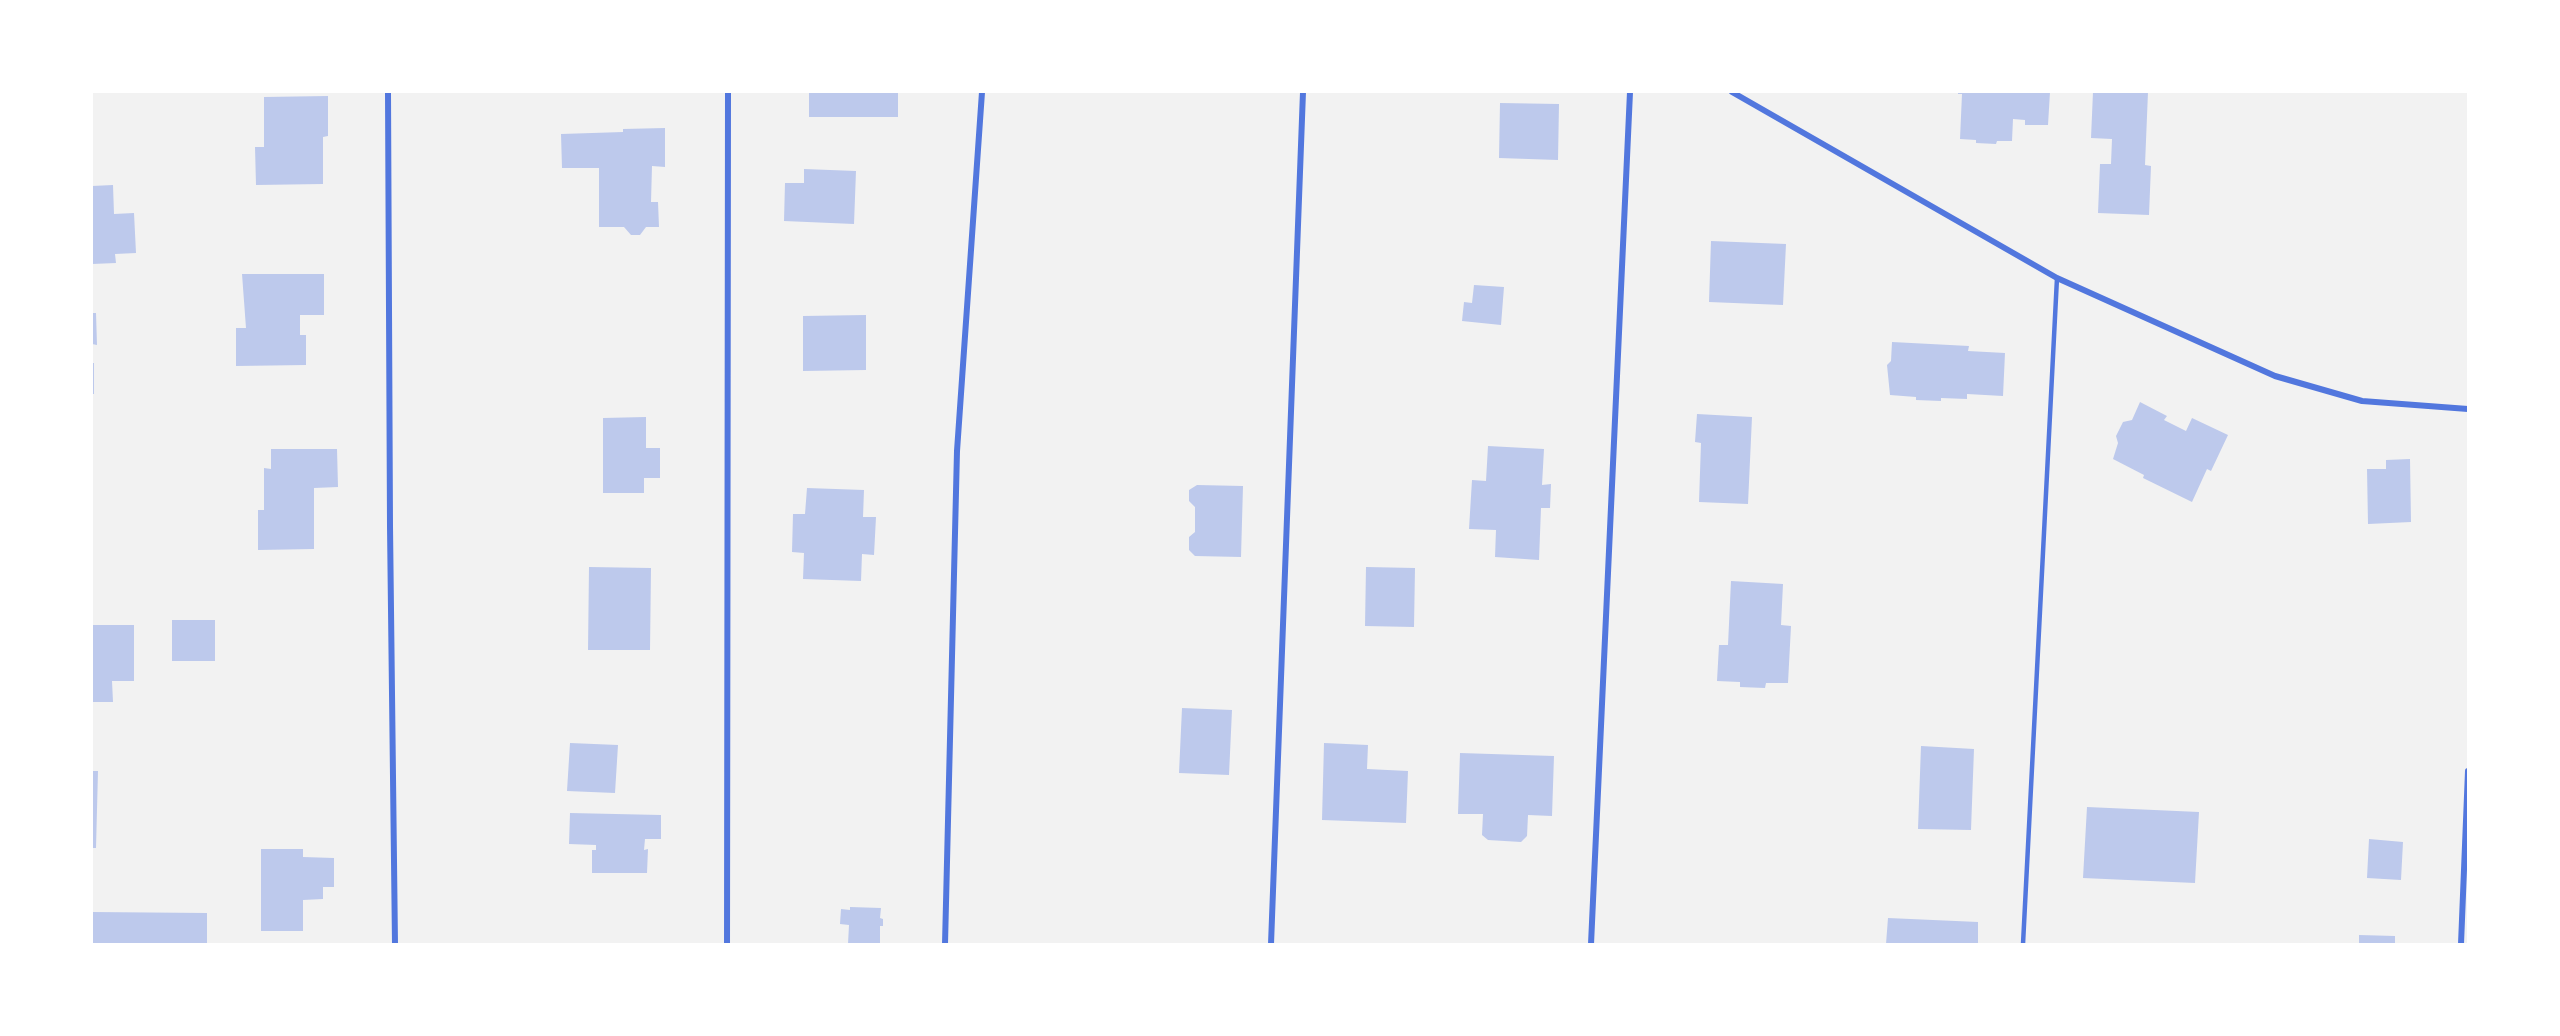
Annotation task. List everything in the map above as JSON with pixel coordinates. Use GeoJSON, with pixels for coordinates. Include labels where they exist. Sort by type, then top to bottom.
{"type":"FeatureCollection","features":[{"type":"Feature","properties":{"kind":"street"},"geometry":{"type":"LineString","coordinates":[[388,92],[395,945]]}},
{"type":"Feature","properties":{"kind":"street"},"geometry":{"type":"LineString","coordinates":[[727,945],[728,92]]}},
{"type":"Feature","properties":{"kind":"street"},"geometry":{"type":"LineString","coordinates":[[945,945],[957,451],[982,92]]}},
{"type":"Feature","properties":{"kind":"street"},"geometry":{"type":"LineString","coordinates":[[1271,945],[1303,92]]}},
{"type":"Feature","properties":{"kind":"street"},"geometry":{"type":"LineString","coordinates":[[1591,945],[1630,92]]}},
{"type":"Feature","properties":{"kind":"street"},"geometry":{"type":"LineString","coordinates":[[1732,92],[2057,278],[2275,376],[2362,401],[2469,409]]}},
{"type":"Feature","properties":{"kind":"street"},"geometry":{"type":"LineString","coordinates":[[2461,945],[2469,771]]}},
{"type":"Feature","properties":{"kind":"lane"},"geometry":{"type":"LineString","coordinates":[[2023,945],[2057,278]]}},
{"type":"Feature","properties":{"kind":"building"},"geometry":{"type":"Polygon","coordinates":[[[809,92],[898,92],[898,117],[809,117],[809,92]]]}},
{"type":"Feature","properties":{"kind":"building"},"geometry":{"type":"Polygon","coordinates":[[[1958,92],[2050,92],[2048,125],[2025,125],[2025,120],[2013,119],[2012,141],[1997,141],[1996,144],[1960,139],[1962,94],[1958,92]]]}},
{"type":"Feature","properties":{"kind":"building"},"geometry":{"type":"Polygon","coordinates":[[[2093,92],[2148,92],[2145,165],[2151,166],[2149,215],[2098,213],[2100,164],[2111,164],[2112,139],[2091,138],[2093,92]]]}},
{"type":"Feature","properties":{"kind":"building"},"geometry":{"type":"Polygon","coordinates":[[[328,96],[328,136],[323,137],[323,184],[256,185],[255,147],[264,147],[264,97],[328,96]]]}},
{"type":"Feature","properties":{"kind":"building"},"geometry":{"type":"Polygon","coordinates":[[[1500,103],[1559,104],[1558,160],[1499,158],[1500,103]]]}},
{"type":"Feature","properties":{"kind":"building"},"geometry":{"type":"Polygon","coordinates":[[[665,128],[665,167],[652,166],[651,202],[658,202],[659,227],[646,227],[640,235],[631,235],[624,227],[599,227],[599,168],[562,168],[561,134],[665,128]]]}},
{"type":"Feature","properties":{"kind":"building"},"geometry":{"type":"Polygon","coordinates":[[[804,169],[856,171],[854,224],[784,221],[785,183],[804,183],[804,169]]]}},
{"type":"Feature","properties":{"kind":"building"},"geometry":{"type":"Polygon","coordinates":[[[113,185],[114,214],[134,213],[136,253],[115,254],[116,263],[92,264],[92,186],[113,185]]]}},
{"type":"Feature","properties":{"kind":"building"},"geometry":{"type":"Polygon","coordinates":[[[1711,241],[1786,244],[1783,305],[1709,302],[1711,241]]]}},
{"type":"Feature","properties":{"kind":"building"},"geometry":{"type":"Polygon","coordinates":[[[242,274],[324,274],[324,315],[300,315],[300,335],[306,335],[306,365],[236,366],[236,328],[246,328],[242,274]]]}},
{"type":"Feature","properties":{"kind":"building"},"geometry":{"type":"Polygon","coordinates":[[[1474,285],[1504,287],[1501,325],[1462,321],[1464,302],[1472,303],[1474,285]]]}},
{"type":"Feature","properties":{"kind":"building"},"geometry":{"type":"Polygon","coordinates":[[[92,313],[96,313],[97,345],[92,344],[92,313]]]}},
{"type":"Feature","properties":{"kind":"building"},"geometry":{"type":"Polygon","coordinates":[[[866,315],[866,370],[803,371],[803,316],[866,315]]]}},
{"type":"Feature","properties":{"kind":"building"},"geometry":{"type":"Polygon","coordinates":[[[1892,342],[1969,346],[1968,351],[2005,353],[2003,396],[1967,394],[1967,399],[1941,398],[1941,401],[1916,400],[1916,397],[1890,395],[1887,365],[1891,361],[1892,342]]]}},
{"type":"Feature","properties":{"kind":"building"},"geometry":{"type":"Polygon","coordinates":[[[92,363],[94,363],[94,394],[92,394],[92,363]]]}},
{"type":"Feature","properties":{"kind":"building"},"geometry":{"type":"Polygon","coordinates":[[[2140,402],[2167,416],[2164,420],[2186,431],[2192,418],[2228,435],[2211,471],[2207,469],[2192,502],[2143,478],[2144,475],[2113,459],[2118,443],[2116,436],[2123,422],[2132,420],[2140,402]]]}},
{"type":"Feature","properties":{"kind":"building"},"geometry":{"type":"Polygon","coordinates":[[[1697,414],[1752,417],[1748,504],[1699,502],[1701,443],[1695,442],[1697,414]]]}},
{"type":"Feature","properties":{"kind":"building"},"geometry":{"type":"Polygon","coordinates":[[[646,417],[646,448],[660,448],[660,478],[644,478],[644,493],[603,493],[603,418],[646,417]]]}},
{"type":"Feature","properties":{"kind":"building"},"geometry":{"type":"Polygon","coordinates":[[[1488,446],[1544,449],[1542,485],[1551,484],[1550,508],[1541,508],[1539,560],[1495,557],[1496,530],[1469,529],[1472,480],[1486,481],[1488,446]]]}},
{"type":"Feature","properties":{"kind":"building"},"geometry":{"type":"Polygon","coordinates":[[[271,449],[337,449],[338,487],[314,488],[314,549],[258,550],[258,510],[264,510],[264,468],[271,469],[271,449]]]}},
{"type":"Feature","properties":{"kind":"building"},"geometry":{"type":"Polygon","coordinates":[[[2410,459],[2411,522],[2368,524],[2367,469],[2386,469],[2386,460],[2410,459]]]}},
{"type":"Feature","properties":{"kind":"building"},"geometry":{"type":"Polygon","coordinates":[[[1197,485],[1243,486],[1241,557],[1195,556],[1189,550],[1189,537],[1195,532],[1195,507],[1189,501],[1189,490],[1197,485]]]}},
{"type":"Feature","properties":{"kind":"building"},"geometry":{"type":"Polygon","coordinates":[[[807,488],[864,490],[863,517],[876,517],[874,555],[862,554],[861,581],[803,579],[804,553],[792,552],[793,514],[805,514],[807,488]]]}},
{"type":"Feature","properties":{"kind":"building"},"geometry":{"type":"Polygon","coordinates":[[[589,567],[651,568],[650,650],[588,650],[589,567]]]}},
{"type":"Feature","properties":{"kind":"building"},"geometry":{"type":"Polygon","coordinates":[[[1366,567],[1415,568],[1414,627],[1365,626],[1366,567]]]}},
{"type":"Feature","properties":{"kind":"building"},"geometry":{"type":"Polygon","coordinates":[[[1731,581],[1783,584],[1781,625],[1791,626],[1788,683],[1766,683],[1765,688],[1740,687],[1740,682],[1717,681],[1719,645],[1728,645],[1731,581]]]}},
{"type":"Feature","properties":{"kind":"building"},"geometry":{"type":"Polygon","coordinates":[[[172,620],[215,620],[215,661],[172,661],[172,620]]]}},
{"type":"Feature","properties":{"kind":"building"},"geometry":{"type":"Polygon","coordinates":[[[92,625],[134,625],[134,681],[112,681],[113,702],[92,702],[92,625]]]}},
{"type":"Feature","properties":{"kind":"building"},"geometry":{"type":"Polygon","coordinates":[[[1182,708],[1232,710],[1229,775],[1179,773],[1182,708]]]}},
{"type":"Feature","properties":{"kind":"building"},"geometry":{"type":"Polygon","coordinates":[[[570,743],[618,745],[615,793],[567,791],[570,743]]]}},
{"type":"Feature","properties":{"kind":"building"},"geometry":{"type":"Polygon","coordinates":[[[1324,743],[1368,745],[1367,769],[1408,771],[1406,823],[1322,820],[1324,743]]]}},
{"type":"Feature","properties":{"kind":"building"},"geometry":{"type":"Polygon","coordinates":[[[1921,746],[1974,749],[1971,830],[1918,829],[1921,746]]]}},
{"type":"Feature","properties":{"kind":"building"},"geometry":{"type":"Polygon","coordinates":[[[1460,753],[1554,756],[1552,816],[1528,815],[1527,836],[1521,842],[1488,840],[1482,835],[1483,814],[1458,814],[1460,753]]]}},
{"type":"Feature","properties":{"kind":"building"},"geometry":{"type":"Polygon","coordinates":[[[92,771],[98,771],[96,848],[92,848],[92,771]]]}},
{"type":"Feature","properties":{"kind":"building"},"geometry":{"type":"Polygon","coordinates":[[[2087,807],[2199,812],[2195,883],[2083,878],[2087,807]]]}},
{"type":"Feature","properties":{"kind":"building"},"geometry":{"type":"Polygon","coordinates":[[[570,813],[661,815],[661,839],[645,839],[644,850],[648,849],[647,873],[592,873],[592,850],[596,850],[596,845],[569,844],[570,813]]]}},
{"type":"Feature","properties":{"kind":"building"},"geometry":{"type":"Polygon","coordinates":[[[2369,839],[2403,842],[2401,880],[2367,878],[2369,839]]]}},
{"type":"Feature","properties":{"kind":"building"},"geometry":{"type":"Polygon","coordinates":[[[261,849],[303,849],[303,857],[334,858],[334,887],[323,887],[323,899],[303,900],[303,931],[261,931],[261,849]]]}},
{"type":"Feature","properties":{"kind":"building"},"geometry":{"type":"Polygon","coordinates":[[[850,907],[881,908],[880,918],[883,919],[883,926],[880,926],[880,944],[848,944],[849,925],[840,924],[841,909],[850,910],[850,907]]]}},
{"type":"Feature","properties":{"kind":"building"},"geometry":{"type":"Polygon","coordinates":[[[92,912],[207,913],[207,944],[92,944],[92,912]]]}},
{"type":"Feature","properties":{"kind":"building"},"geometry":{"type":"Polygon","coordinates":[[[1888,918],[1978,922],[1978,944],[1886,944],[1888,918]]]}},
{"type":"Feature","properties":{"kind":"building"},"geometry":{"type":"Polygon","coordinates":[[[2359,935],[2395,936],[2395,944],[2359,944],[2359,935]]]}}]}
